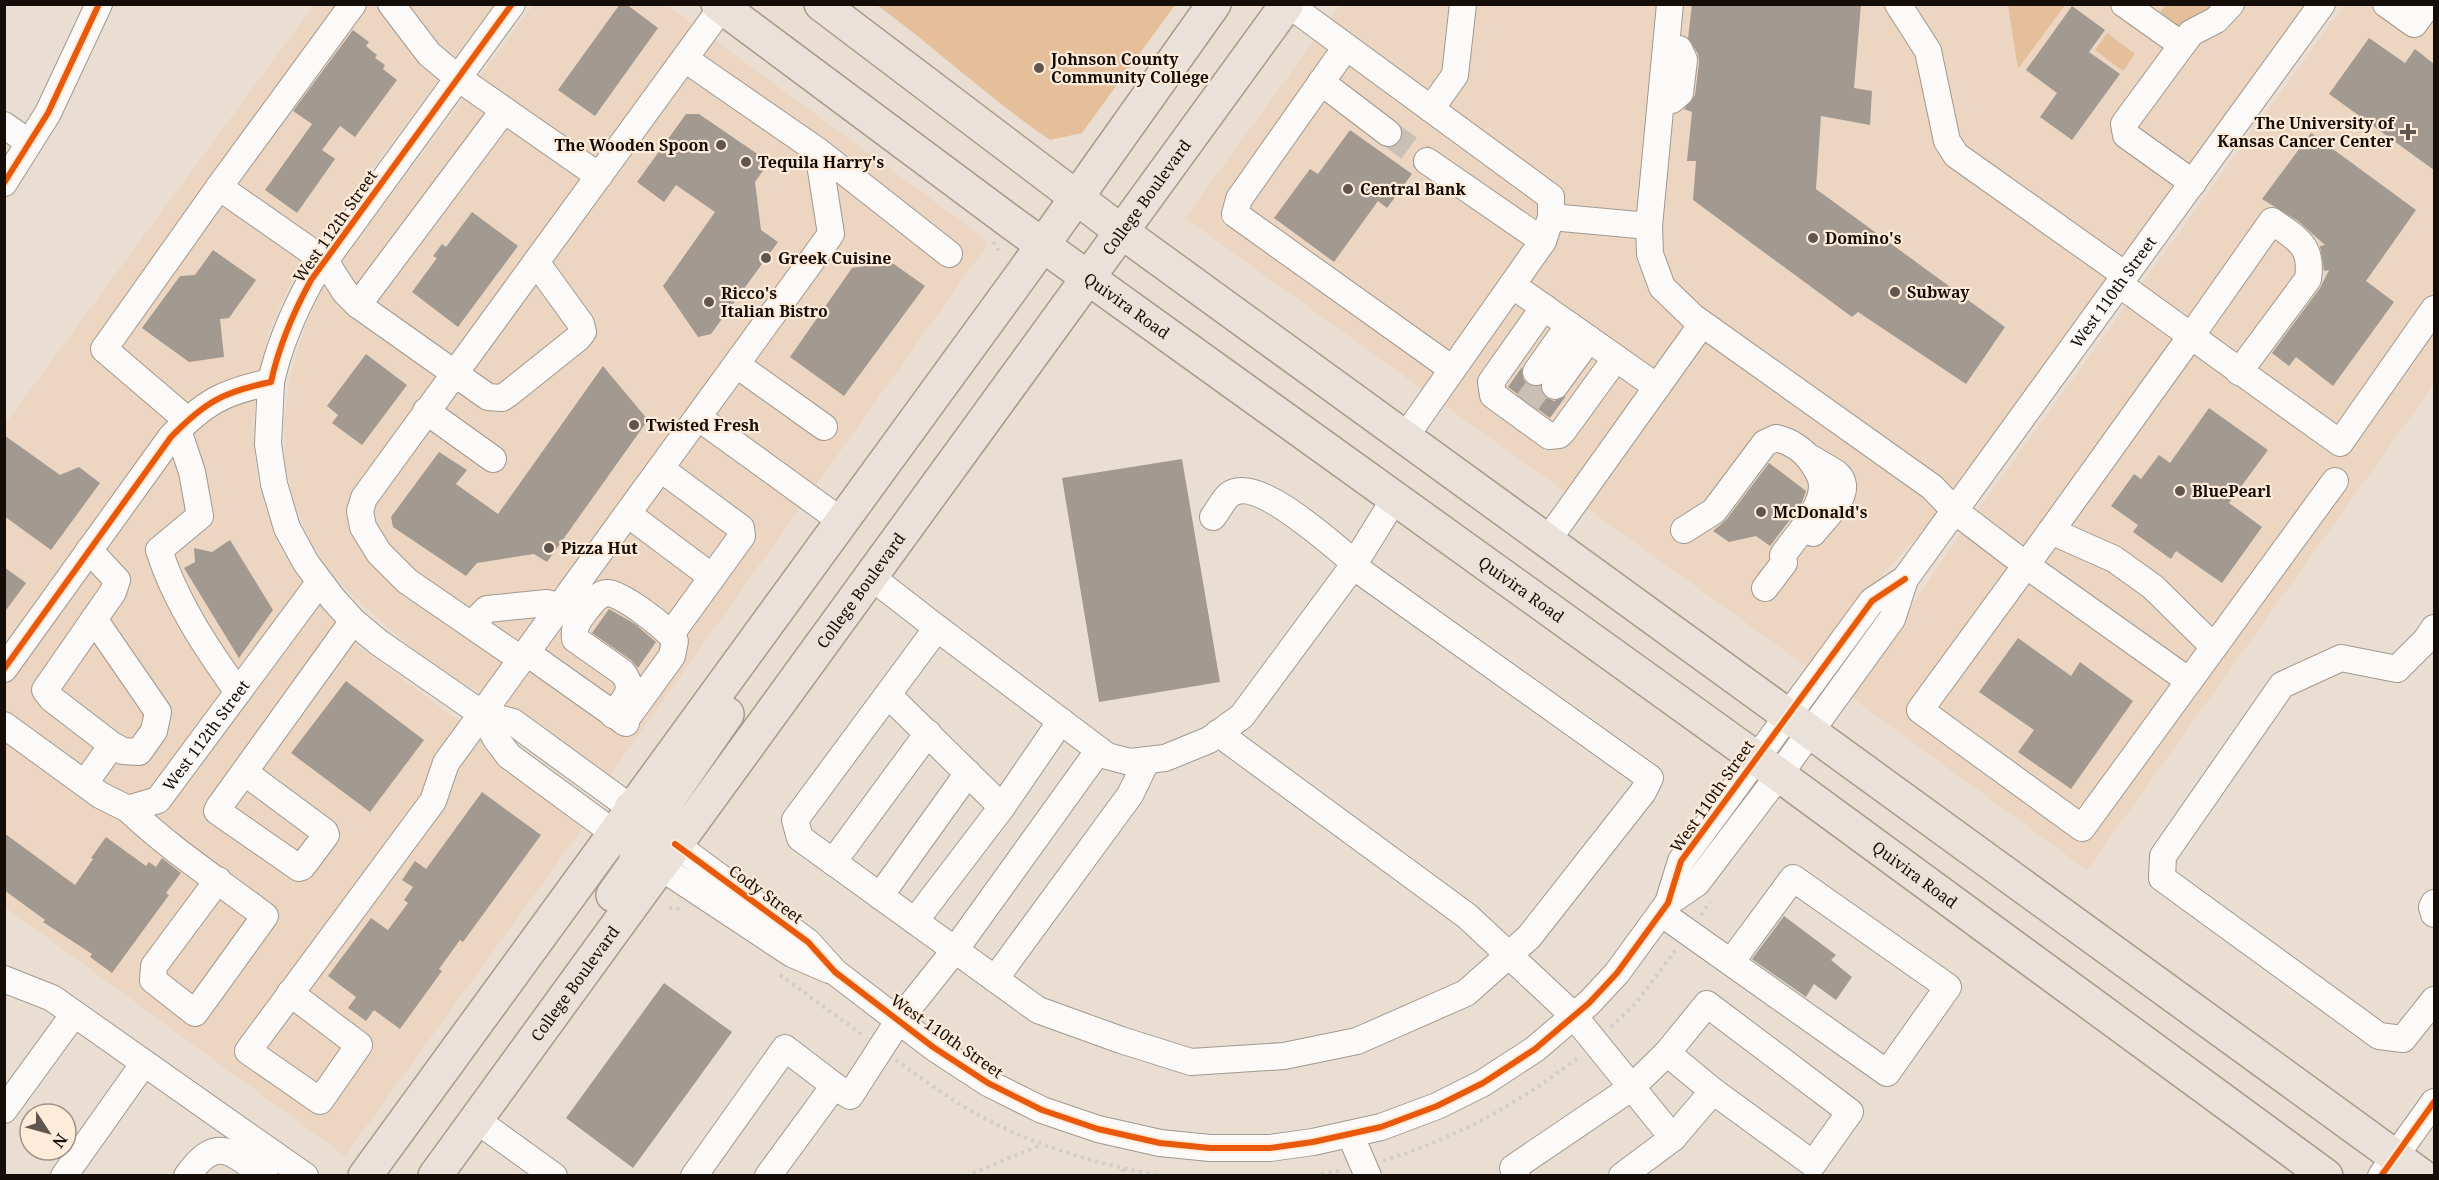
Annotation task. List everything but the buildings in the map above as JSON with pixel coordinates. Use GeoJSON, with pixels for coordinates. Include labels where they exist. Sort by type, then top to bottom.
{"type":"FeatureCollection","features":[{"type":"Feature","properties":{"kind":"main road"},"geometry":{"type":"LineString","coordinates":[[821,4],[1122,232],[1799,723],[2388,1166],[2422,1176]]}},
{"type":"Feature","properties":{"kind":"main road"},"geometry":{"type":"LineString","coordinates":[[365,1176],[1042,245],[1214,4]]}},
{"type":"Feature","properties":{"kind":"main road","name":"College Boulevard"},"geometry":{"type":"LineString","coordinates":[[435,1176],[1287,4]]}},
{"type":"Feature","properties":{"kind":"main road","name":"Quivira Road"},"geometry":{"type":"LineString","coordinates":[[720,6],[1042,245],[1767,766],[2326,1176]]}},
{"type":"Feature","properties":{"kind":"main road"},"geometry":{"type":"LineString","coordinates":[[667,855],[659,835],[669,798],[760,666],[763,646],[762,629]]}},
{"type":"Feature","properties":{"kind":"main road"},"geometry":{"type":"LineString","coordinates":[[530,1044],[531,1010],[635,864],[640,837],[622,820]]}},
{"type":"Feature","properties":{"kind":"street"},"geometry":{"type":"LineString","coordinates":[[4,183],[48,113],[99,4]]}},
{"type":"Feature","properties":{"kind":"street"},"geometry":{"type":"LineString","coordinates":[[238,692],[218,663],[168,578],[159,550],[185,531],[200,516],[182,425],[104,349],[353,4]]}},
{"type":"Feature","properties":{"kind":"street"},"geometry":{"type":"LineString","coordinates":[[391,4],[429,54],[458,78],[599,176]]}},
{"type":"Feature","properties":{"kind":"street","name":"West 112th Street"},"geometry":{"type":"LineString","coordinates":[[512,4],[311,280],[291,317],[271,382],[268,444],[274,484],[287,528],[319,583],[353,621],[378,642],[482,714],[513,722],[622,820]]}},
{"type":"Feature","properties":{"kind":"street"},"geometry":{"type":"LineString","coordinates":[[1287,4],[1551,197],[1551,217],[1543,242],[1405,437]]}},
{"type":"Feature","properties":{"kind":"street"},"geometry":{"type":"LineString","coordinates":[[1431,109],[1455,75],[1463,4]]}},
{"type":"Feature","properties":{"kind":"street"},"geometry":{"type":"LineString","coordinates":[[1670,4],[1649,226],[1650,254],[1662,286],[1702,324],[1932,487],[1955,511],[2026,566],[2189,681]]}},
{"type":"Feature","properties":{"kind":"street"},"geometry":{"type":"LineString","coordinates":[[1898,4],[1928,51],[1947,141],[1956,155],[2122,280],[2191,336],[2340,443],[2434,309]]}},
{"type":"Feature","properties":{"kind":"street"},"geometry":{"type":"LineString","coordinates":[[2124,4],[2182,45]]}},
{"type":"Feature","properties":{"kind":"street"},"geometry":{"type":"LineString","coordinates":[[2193,183],[2126,135],[2124,124],[2191,33],[2216,20],[2231,4]]}},
{"type":"Feature","properties":{"kind":"street","name":"West 110th Street"},"geometry":{"type":"LineString","coordinates":[[835,972],[988,1083],[1042,1110],[1098,1129],[1160,1143],[1210,1148],[1270,1148],[1314,1143],[1381,1127],[1437,1106],[1484,1083],[1535,1049],[1574,1016],[1617,973],[1665,908],[1682,861],[1767,766],[1799,723],[1892,619],[1905,579],[2322,4]]}},
{"type":"Feature","properties":{"kind":"street"},"geometry":{"type":"LineString","coordinates":[[2386,4],[2425,21]]}},
{"type":"Feature","properties":{"kind":"street"},"geometry":{"type":"LineString","coordinates":[[591,565],[674,630],[682,639],[679,660],[634,721],[618,718],[408,581],[379,553],[363,527],[360,511],[364,498],[426,411],[685,59],[720,6]]}},
{"type":"Feature","properties":{"kind":"street"},"geometry":{"type":"LineString","coordinates":[[1346,47],[1239,199],[1235,214],[1452,369]]}},
{"type":"Feature","properties":{"kind":"street"},"geometry":{"type":"LineString","coordinates":[[685,59],[818,151],[949,254]]}},
{"type":"Feature","properties":{"kind":"street"},"geometry":{"type":"LineString","coordinates":[[1321,82],[1388,133]]}},
{"type":"Feature","properties":{"kind":"street"},"geometry":{"type":"LineString","coordinates":[[358,305],[504,110]]}},
{"type":"Feature","properties":{"kind":"street"},"geometry":{"type":"LineString","coordinates":[[4,125],[28,142]]}},
{"type":"Feature","properties":{"kind":"street"},"geometry":{"type":"LineString","coordinates":[[290,993],[433,801],[446,763],[831,234],[818,151]]}},
{"type":"Feature","properties":{"kind":"street"},"geometry":{"type":"LineString","coordinates":[[1427,161],[1543,242]]}},
{"type":"Feature","properties":{"kind":"street"},"geometry":{"type":"LineString","coordinates":[[219,188],[325,261],[345,292],[358,305],[488,397],[502,398],[582,335],[581,324],[536,262]]}},
{"type":"Feature","properties":{"kind":"street"},"geometry":{"type":"LineString","coordinates":[[1551,217],[1649,226]]}},
{"type":"Feature","properties":{"kind":"street"},"geometry":{"type":"LineString","coordinates":[[2240,372],[2308,279],[2310,268],[2308,252],[2300,241],[2272,221],[2026,566],[1920,710],[2082,828],[2335,481]]}},
{"type":"Feature","properties":{"kind":"street"},"geometry":{"type":"LineString","coordinates":[[1512,285],[1657,387]]}},
{"type":"Feature","properties":{"kind":"street"},"geometry":{"type":"LineString","coordinates":[[1544,307],[1491,382],[1493,395],[1523,409],[1549,436],[1559,435],[1616,358]]}},
{"type":"Feature","properties":{"kind":"street"},"geometry":{"type":"LineString","coordinates":[[1547,541],[1702,324]]}},
{"type":"Feature","properties":{"kind":"street"},"geometry":{"type":"LineString","coordinates":[[1545,379],[1579,332]]}},
{"type":"Feature","properties":{"kind":"street"},"geometry":{"type":"LineString","coordinates":[[737,365],[824,427]]}},
{"type":"Feature","properties":{"kind":"street"},"geometry":{"type":"LineString","coordinates":[[4,669],[182,425],[201,408],[238,389],[271,382]]}},
{"type":"Feature","properties":{"kind":"street"},"geometry":{"type":"LineString","coordinates":[[426,411],[493,459]]}},
{"type":"Feature","properties":{"kind":"street"},"geometry":{"type":"LineString","coordinates":[[699,418],[840,520]]}},
{"type":"Feature","properties":{"kind":"street"},"geometry":{"type":"LineString","coordinates":[[1684,530],[1714,511],[1765,443],[1776,438],[1787,441],[1807,456],[1819,472],[1822,487],[1815,509],[1783,555],[1784,563],[1765,588]]}},
{"type":"Feature","properties":{"kind":"street"},"geometry":{"type":"LineString","coordinates":[[661,469],[741,528],[742,536],[674,630]]}},
{"type":"Feature","properties":{"kind":"street"},"geometry":{"type":"LineString","coordinates":[[937,628],[795,820],[800,838],[1038,1010],[1120,1040],[1191,1062],[1284,1056],[1357,1041],[1466,993],[1529,938],[1643,792],[1650,778],[1354,565],[1311,527],[1262,494],[1246,490],[1230,494],[1213,517]]}},
{"type":"Feature","properties":{"kind":"street"},"geometry":{"type":"LineString","coordinates":[[870,576],[1107,756],[1130,762],[1165,758],[1209,740],[1242,716],[1354,565],[1395,498]]}},
{"type":"Feature","properties":{"kind":"street"},"geometry":{"type":"LineString","coordinates":[[628,514],[712,577]]}},
{"type":"Feature","properties":{"kind":"street"},"geometry":{"type":"LineString","coordinates":[[2051,531],[2114,559],[2153,587],[2214,647]]}},
{"type":"Feature","properties":{"kind":"street"},"geometry":{"type":"LineString","coordinates":[[89,550],[117,580],[113,592],[45,690],[52,699],[112,745],[123,751],[139,752],[154,732],[158,712],[94,620]]}},
{"type":"Feature","properties":{"kind":"street","name":"West 112th Street"},"geometry":{"type":"LineString","coordinates":[[128,809],[158,800],[319,583]]}},
{"type":"Feature","properties":{"kind":"street"},"geometry":{"type":"LineString","coordinates":[[618,718],[630,686],[627,679],[622,672],[575,639],[576,623],[598,596],[612,593],[674,630]]}},
{"type":"Feature","properties":{"kind":"street"},"geometry":{"type":"LineString","coordinates":[[472,624],[487,609],[547,603],[561,607]]}},
{"type":"Feature","properties":{"kind":"street"},"geometry":{"type":"LineString","coordinates":[[244,772],[353,621]]}},
{"type":"Feature","properties":{"kind":"street"},"geometry":{"type":"LineString","coordinates":[[2434,628],[2426,654],[2397,669],[2341,658],[2282,685],[2163,856],[2162,878],[2379,1036],[2403,1039],[2434,1000]]}},
{"type":"Feature","properties":{"kind":"street"},"geometry":{"type":"LineString","coordinates":[[888,694],[1002,807]]}},
{"type":"Feature","properties":{"kind":"street"},"geometry":{"type":"LineString","coordinates":[[915,921],[1002,807],[1061,722]]}},
{"type":"Feature","properties":{"kind":"street"},"geometry":{"type":"LineString","coordinates":[[4,725],[100,795],[128,809],[148,828],[218,880],[265,916],[195,1013],[153,980],[154,966],[218,880]]}},
{"type":"Feature","properties":{"kind":"street"},"geometry":{"type":"LineString","coordinates":[[833,862],[928,734]]}},
{"type":"Feature","properties":{"kind":"street"},"geometry":{"type":"LineString","coordinates":[[1218,734],[1467,916],[1574,1016],[1673,1138]]}},
{"type":"Feature","properties":{"kind":"street"},"geometry":{"type":"LineString","coordinates":[[84,783],[112,745]]}},
{"type":"Feature","properties":{"kind":"street"},"geometry":{"type":"LineString","coordinates":[[694,1176],[785,1048],[850,1096],[899,1020],[955,950],[1099,750]]}},
{"type":"Feature","properties":{"kind":"street"},"geometry":{"type":"LineString","coordinates":[[995,979],[1130,795],[1147,760]]}},
{"type":"Feature","properties":{"kind":"street"},"geometry":{"type":"LineString","coordinates":[[880,896],[968,773]]}},
{"type":"Feature","properties":{"kind":"street","name":"Cody Street"},"geometry":{"type":"LineString","coordinates":[[667,855],[792,954],[835,972]]}},
{"type":"Feature","properties":{"kind":"street"},"geometry":{"type":"LineString","coordinates":[[1665,908],[1731,962],[1887,1074],[1948,987],[1793,878],[1731,962]]}},
{"type":"Feature","properties":{"kind":"street"},"geometry":{"type":"LineString","coordinates":[[2434,903],[2432,907],[2434,914]]}},
{"type":"Feature","properties":{"kind":"street"},"geometry":{"type":"LineString","coordinates":[[4,979],[52,998],[305,1176]]}},
{"type":"Feature","properties":{"kind":"street"},"geometry":{"type":"LineString","coordinates":[[1517,1176],[1513,1168],[1631,1088],[1667,1053],[1707,1004],[1850,1112],[1813,1164],[1713,1091],[1667,1053]]}},
{"type":"Feature","properties":{"kind":"street"},"geometry":{"type":"LineString","coordinates":[[4,1110],[74,1014]]}},
{"type":"Feature","properties":{"kind":"street"},"geometry":{"type":"LineString","coordinates":[[65,1175],[144,1063]]}},
{"type":"Feature","properties":{"kind":"street"},"geometry":{"type":"LineString","coordinates":[[768,1176],[836,1087]]}},
{"type":"Feature","properties":{"kind":"street"},"geometry":{"type":"LineString","coordinates":[[1622,1176],[1673,1138],[1713,1091]]}},
{"type":"Feature","properties":{"kind":"street"},"geometry":{"type":"LineString","coordinates":[[2388,1166],[2434,1102]]}},
{"type":"Feature","properties":{"kind":"street"},"geometry":{"type":"LineString","coordinates":[[475,1119],[554,1176]]}},
{"type":"Feature","properties":{"kind":"street"},"geometry":{"type":"LineString","coordinates":[[1350,1134],[1368,1176]]}},
{"type":"Feature","properties":{"kind":"street"},"geometry":{"type":"LineString","coordinates":[[187,1176],[196,1163],[212,1151],[230,1151],[265,1176]]}},
{"type":"Feature","properties":{"kind":"street"},"geometry":{"type":"LineString","coordinates":[[2431,1176],[2434,1171]]}},
{"type":"Feature","properties":{"kind":"path"},"geometry":{"type":"LineString","coordinates":[[669,908],[690,909]]}},
{"type":"Feature","properties":{"kind":"path"},"geometry":{"type":"LineString","coordinates":[[776,972],[932,1086],[983,1118],[1041,1144],[1122,1168],[1161,1176]]}},
{"type":"Feature","properties":{"kind":"path"},"geometry":{"type":"LineString","coordinates":[[966,1176],[1041,1144]]}},
{"type":"Feature","properties":{"kind":"path"},"geometry":{"type":"LineString","coordinates":[[1122,1168],[1128,1176]]}},
{"type":"Feature","properties":{"kind":"shaded area"},"geometry":{"type":"Polygon","coordinates":[[[314,5],[494,5],[321,237],[289,287],[268,332],[253,419],[256,474],[268,514],[280,548],[297,576],[331,619],[357,645],[455,718],[584,826],[345,1156],[5,907],[5,424],[314,5]]]}},
{"type":"Feature","properties":{"kind":"shaded area"},"geometry":{"type":"Polygon","coordinates":[[[533,5],[667,5],[980,235],[987,245],[608,778],[410,647],[356,599],[329,571],[311,542],[295,506],[285,464],[284,421],[290,377],[303,333],[323,287],[533,5]]]}},
{"type":"Feature","properties":{"kind":"shaded area","name":"Johnson County Community College"},"geometry":{"type":"Polygon","coordinates":[[[877,5],[1175,5],[1082,133],[1050,140],[1006,108],[877,5]]]}},
{"type":"Feature","properties":{"kind":"shaded area"},"geometry":{"type":"Polygon","coordinates":[[[1340,5],[2304,5],[1932,520],[1864,595],[1810,669],[1185,218],[1340,5]]]}},
{"type":"Feature","properties":{"kind":"shaded area"},"geometry":{"type":"Polygon","coordinates":[[[2008,5],[2065,5],[2018,69],[2008,5]]]}},
{"type":"Feature","properties":{"kind":"shaded area"},"geometry":{"type":"Polygon","coordinates":[[[2166,5],[2218,5],[2179,26],[2162,16],[2161,11],[2166,5]]]}},
{"type":"Feature","properties":{"kind":"shaded area"},"geometry":{"type":"Polygon","coordinates":[[[2344,5],[2434,5],[2434,384],[2087,870],[1848,695],[1897,628],[1948,551],[2344,5]]]}},
{"type":"Feature","properties":{"kind":"shaded area"},"geometry":{"type":"Polygon","coordinates":[[[2107,33],[2135,54],[2123,71],[2095,50],[2107,33]]]}},
{"type":"Feature","properties":{"kind":"tunnel"},"geometry":{"type":"LineString","coordinates":[[1388,133],[1427,161]]}},
{"type":"Feature","properties":{"kind":"tunnel"},"geometry":{"type":"LineString","coordinates":[[1526,404],[1545,378]]}},
{"type":"Feature","properties":{"kind":"cycle path"},"geometry":{"type":"LineString","coordinates":[[4,183],[48,113],[99,4]]}},
{"type":"Feature","properties":{"kind":"cycle path"},"geometry":{"type":"LineString","coordinates":[[4,669],[171,437],[194,415],[216,400],[240,390],[271,382],[287,330],[311,280],[512,4]]}},
{"type":"Feature","properties":{"kind":"cycle path"},"geometry":{"type":"LineString","coordinates":[[675,844],[808,942],[835,972],[933,1047],[988,1083],[1042,1110],[1098,1129],[1160,1143],[1210,1148],[1270,1148],[1313,1142],[1381,1127],[1437,1106],[1483,1083],[1535,1049],[1589,1003],[1617,973],[1668,903],[1681,861],[1872,601],[1905,579]]}},
{"type":"Feature","properties":{"kind":"cycle path"},"geometry":{"type":"LineString","coordinates":[[2381,1176],[2434,1102]]}},
{"type":"Feature","properties":{"kind":"place","name":"Johnson County Community College"},"geometry":{"type":"Point","coordinates":[1039,68]}},
{"type":"Feature","properties":{"kind":"place","name":"The University of Kansas Cancer Center"},"geometry":{"type":"Point","coordinates":[2408,132]}},
{"type":"Feature","properties":{"kind":"place","name":"The Wooden Spoon"},"geometry":{"type":"Point","coordinates":[721,145]}},
{"type":"Feature","properties":{"kind":"place","name":"Tequila Harry's"},"geometry":{"type":"Point","coordinates":[746,162]}},
{"type":"Feature","properties":{"kind":"place","name":"Central Bank"},"geometry":{"type":"Point","coordinates":[1348,189]}},
{"type":"Feature","properties":{"kind":"place","name":"Domino's"},"geometry":{"type":"Point","coordinates":[1813,238]}},
{"type":"Feature","properties":{"kind":"place","name":"Greek Cuisine"},"geometry":{"type":"Point","coordinates":[766,258]}},
{"type":"Feature","properties":{"kind":"place","name":"Subway"},"geometry":{"type":"Point","coordinates":[1895,292]}},
{"type":"Feature","properties":{"kind":"place","name":"Ricco's Italian Bistro"},"geometry":{"type":"Point","coordinates":[709,302]}},
{"type":"Feature","properties":{"kind":"place","name":"Twisted Fresh"},"geometry":{"type":"Point","coordinates":[634,425]}},
{"type":"Feature","properties":{"kind":"place","name":"BluePearl"},"geometry":{"type":"Point","coordinates":[2180,491]}},
{"type":"Feature","properties":{"kind":"place","name":"McDonald's"},"geometry":{"type":"Point","coordinates":[1761,512]}},
{"type":"Feature","properties":{"kind":"place","name":"Pizza Hut"},"geometry":{"type":"Point","coordinates":[549,548]}}]}
